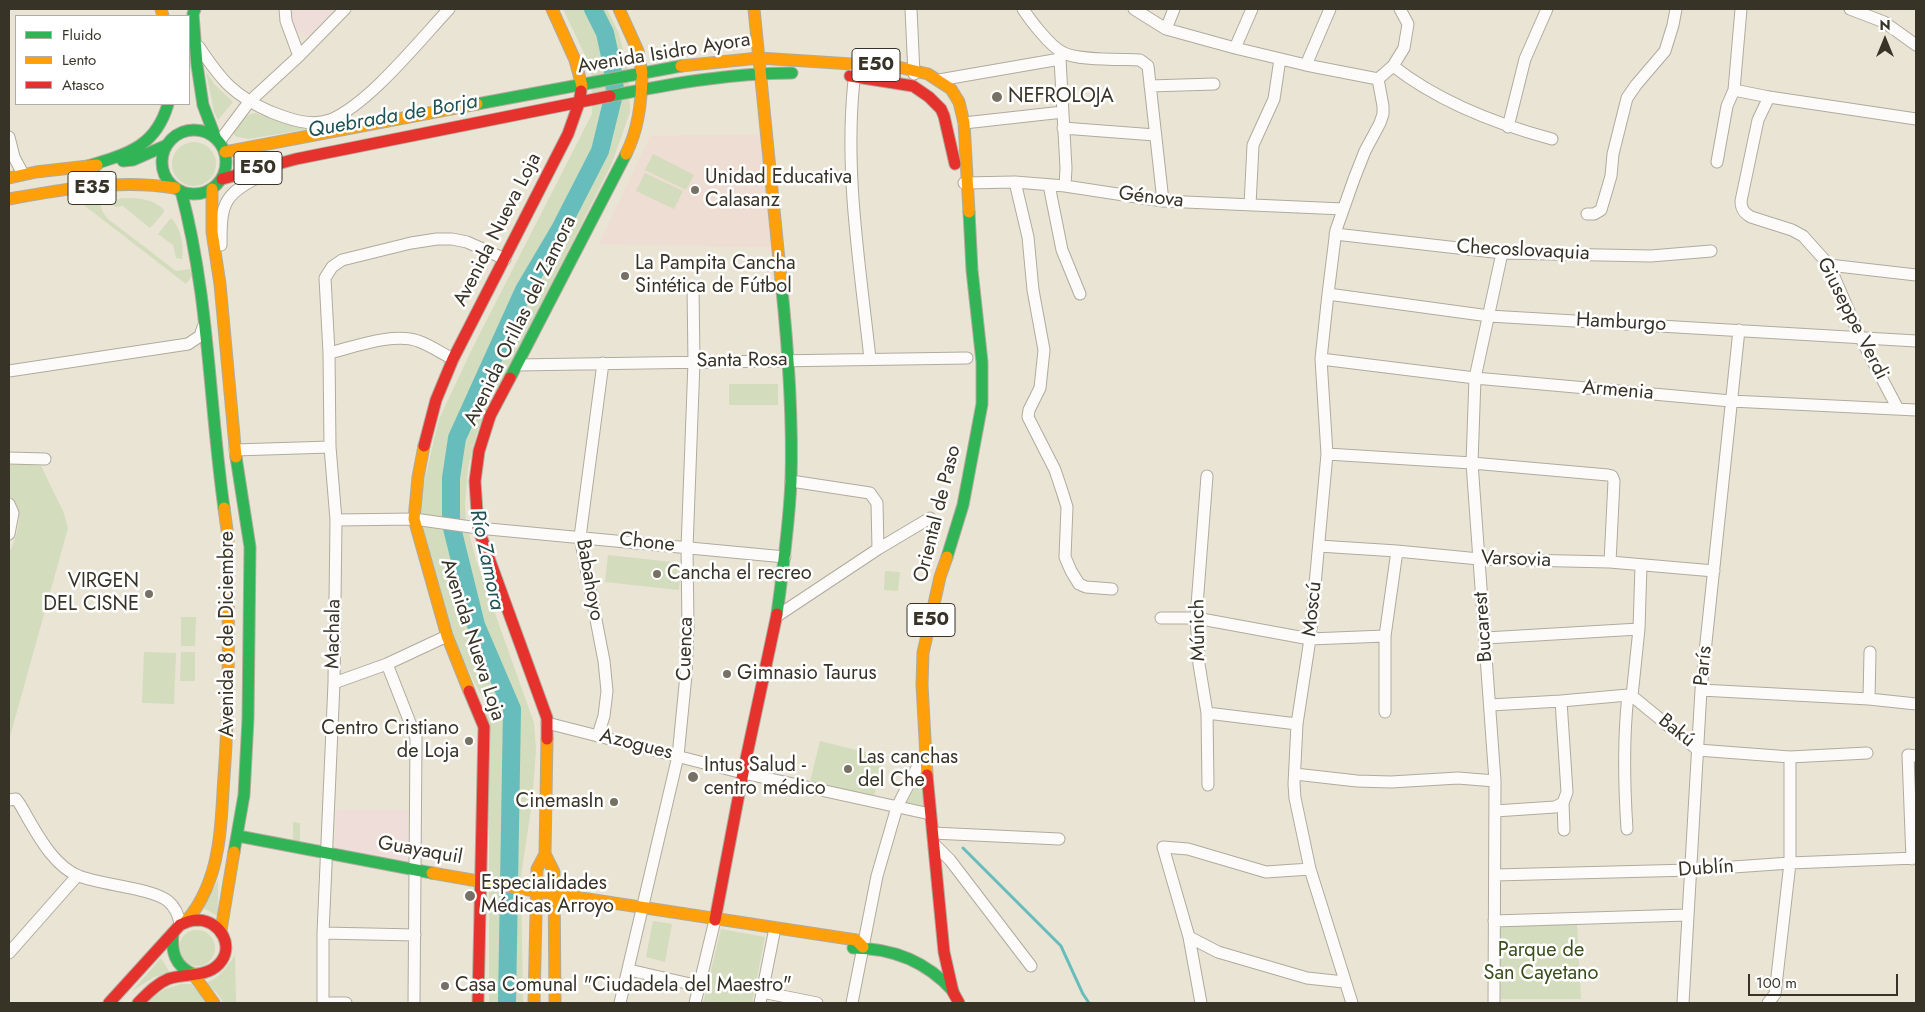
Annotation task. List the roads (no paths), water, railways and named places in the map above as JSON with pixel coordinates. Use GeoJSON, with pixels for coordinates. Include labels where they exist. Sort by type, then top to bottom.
{"type":"FeatureCollection","features":[{"type":"Feature","properties":{"kind":"main road"},"geometry":{"type":"LineString","coordinates":[[195,9],[193,14],[195,42],[203,105],[220,144],[226,168],[222,179],[212,189]]}},
{"type":"Feature","properties":{"kind":"main road"},"geometry":{"type":"LineString","coordinates":[[552,9],[585,85]]}},
{"type":"Feature","properties":{"kind":"main road","name":"Avenida Orillas del Zamora"},"geometry":{"type":"LineString","coordinates":[[555,1003],[554,872],[545,854],[547,718],[478,528],[475,481],[479,451],[490,416],[632,142],[638,125],[640,74],[638,51],[619,9]]}},
{"type":"Feature","properties":{"kind":"main road"},"geometry":{"type":"LineString","coordinates":[[715,920],[776,616],[785,557],[791,481],[789,360],[754,9]]}},
{"type":"Feature","properties":{"kind":"main road","name":"Avenida Isidro Ayora"},"geometry":{"type":"LineString","coordinates":[[220,144],[423,115],[700,63],[759,58],[898,67],[928,74],[939,80],[950,89],[959,102],[964,123],[963,183],[966,229],[970,240]]}},
{"type":"Feature","properties":{"kind":"main road","name":"Avenida Isidro Ayora"},"geometry":{"type":"LineString","coordinates":[[222,179],[296,159],[640,90],[701,79],[760,73],[799,73]]}},
{"type":"Feature","properties":{"kind":"main road","name":"Avenida Isidro Ayora"},"geometry":{"type":"LineString","coordinates":[[836,75],[854,76],[913,86],[929,96],[941,109],[947,124],[963,183]]}},
{"type":"Feature","properties":{"kind":"main road","name":"Avenida Nueva Loja"},"geometry":{"type":"LineString","coordinates":[[478,1003],[484,727],[447,636],[414,519],[418,477],[436,400],[452,359],[584,102],[585,85]]}},
{"type":"Feature","properties":{"kind":"main road"},"geometry":{"type":"LineString","coordinates":[[85,167],[138,148],[152,137],[161,125],[168,105]]}},
{"type":"Feature","properties":{"kind":"main road"},"geometry":{"type":"LineString","coordinates":[[177,114],[169,143],[162,158],[163,168],[168,181],[178,190]]}},
{"type":"Feature","properties":{"kind":"main road","name":"E35"},"geometry":{"type":"LineString","coordinates":[[9,178],[23,174],[133,160],[169,143],[179,134],[195,131],[206,133],[220,144]]}},
{"type":"Feature","properties":{"kind":"main road"},"geometry":{"type":"LineString","coordinates":[[9,168],[23,174]]}},
{"type":"Feature","properties":{"kind":"main road","name":"E35"},"geometry":{"type":"LineString","coordinates":[[9,199],[138,183],[158,184],[194,194],[212,189]]}},
{"type":"Feature","properties":{"kind":"main road","name":"Avenida 8 de Diciembre"},"geometry":{"type":"LineString","coordinates":[[212,189],[212,232],[220,284],[236,450],[250,547],[248,719],[244,795],[221,930]]}},
{"type":"Feature","properties":{"kind":"main road","name":"Avenida 8 de Diciembre"},"geometry":{"type":"LineString","coordinates":[[109,1003],[195,911],[205,890],[217,853],[222,807],[228,723],[228,537],[216,452],[204,323],[190,224],[178,190]]}},
{"type":"Feature","properties":{"kind":"main road","name":"Oriental de Paso"},"geometry":{"type":"LineString","coordinates":[[959,1003],[953,992],[944,952],[930,814],[922,685],[923,653],[940,577],[962,505],[980,425],[982,362],[970,240]]}},
{"type":"Feature","properties":{"kind":"main road","name":"Guayaquil"},"geometry":{"type":"LineString","coordinates":[[238,836],[326,854],[535,891],[774,928],[782,934],[854,948],[862,947],[894,952],[913,958],[942,977],[953,992]]}},
{"type":"Feature","properties":{"kind":"main road","name":"Avenida Orillas del Zamora"},"geometry":{"type":"LineString","coordinates":[[534,1003],[536,869],[545,854]]}},
{"type":"Feature","properties":{"kind":"main road"},"geometry":{"type":"LineString","coordinates":[[138,1003],[155,986],[167,980],[193,974],[202,974],[210,970],[222,959],[226,941],[221,930],[202,920],[180,926],[172,948],[176,963],[184,971],[193,974],[214,1003]]}},
{"type":"Feature","properties":{"kind":"street"},"geometry":{"type":"LineString","coordinates":[[285,9],[286,21],[299,56]]}},
{"type":"Feature","properties":{"kind":"street"},"geometry":{"type":"LineString","coordinates":[[220,144],[249,102],[299,56],[345,9]]}},
{"type":"Feature","properties":{"kind":"street"},"geometry":{"type":"LineString","coordinates":[[195,42],[218,75],[249,102],[292,121],[312,122],[329,120],[349,110],[377,86],[449,9]]}},
{"type":"Feature","properties":{"kind":"street"},"geometry":{"type":"LineString","coordinates":[[911,9],[913,86]]}},
{"type":"Feature","properties":{"kind":"street"},"geometry":{"type":"LineString","coordinates":[[1023,9],[1031,22],[1060,56],[1066,168],[1065,186]]}},
{"type":"Feature","properties":{"kind":"street"},"geometry":{"type":"LineString","coordinates":[[1134,9],[1166,29],[1280,59],[1378,79],[1393,66],[1404,48],[1408,24],[1400,9]]}},
{"type":"Feature","properties":{"kind":"street"},"geometry":{"type":"LineString","coordinates":[[1166,29],[1174,9]]}},
{"type":"Feature","properties":{"kind":"street"},"geometry":{"type":"LineString","coordinates":[[1235,48],[1252,9]]}},
{"type":"Feature","properties":{"kind":"street"},"geometry":{"type":"LineString","coordinates":[[1306,65],[1330,9]]}},
{"type":"Feature","properties":{"kind":"street"},"geometry":{"type":"LineString","coordinates":[[1508,127],[1525,59],[1547,9]]}},
{"type":"Feature","properties":{"kind":"street"},"geometry":{"type":"LineString","coordinates":[[1587,214],[1594,214],[1600,210],[1611,176],[1613,154],[1627,98],[1665,51],[1676,9]]}},
{"type":"Feature","properties":{"kind":"street"},"geometry":{"type":"LineString","coordinates":[[1717,162],[1728,106],[1734,90],[1741,9]]}},
{"type":"Feature","properties":{"kind":"street"},"geometry":{"type":"LineString","coordinates":[[1850,9],[1884,22],[1916,45]]}},
{"type":"Feature","properties":{"kind":"street"},"geometry":{"type":"LineString","coordinates":[[939,80],[1060,56],[1140,60],[1148,66],[1163,201]]}},
{"type":"Feature","properties":{"kind":"street"},"geometry":{"type":"LineString","coordinates":[[1250,205],[1253,145],[1274,99],[1280,59]]}},
{"type":"Feature","properties":{"kind":"street"},"geometry":{"type":"LineString","coordinates":[[856,64],[851,119],[853,189],[870,359]]}},
{"type":"Feature","properties":{"kind":"street"},"geometry":{"type":"LineString","coordinates":[[1393,66],[1424,89],[1508,127],[1552,139]]}},
{"type":"Feature","properties":{"kind":"street","name":"Moscú"},"geometry":{"type":"LineString","coordinates":[[1352,1003],[1310,869],[1295,798],[1295,774],[1298,724],[1310,639],[1327,454],[1321,359],[1335,234],[1365,151],[1380,123],[1384,106],[1378,79]]}},
{"type":"Feature","properties":{"kind":"street"},"geometry":{"type":"LineString","coordinates":[[1150,86],[1214,84]]}},
{"type":"Feature","properties":{"kind":"street"},"geometry":{"type":"LineString","coordinates":[[1734,90],[1916,119]]}},
{"type":"Feature","properties":{"kind":"street","name":"Giuseppe Verdi"},"geometry":{"type":"LineString","coordinates":[[1769,97],[1758,120],[1741,208],[1745,214],[1751,217],[1792,230],[1804,236],[1829,266],[1860,337],[1898,408]]}},
{"type":"Feature","properties":{"kind":"street"},"geometry":{"type":"LineString","coordinates":[[964,123],[1063,112]]}},
{"type":"Feature","properties":{"kind":"street"},"geometry":{"type":"LineString","coordinates":[[423,115],[428,133]]}},
{"type":"Feature","properties":{"kind":"street"},"geometry":{"type":"LineString","coordinates":[[1063,128],[1155,135]]}},
{"type":"Feature","properties":{"kind":"street"},"geometry":{"type":"LineString","coordinates":[[9,137],[14,157],[23,174]]}},
{"type":"Feature","properties":{"kind":"street"},"geometry":{"type":"LineString","coordinates":[[220,284],[221,221],[224,206],[240,186],[296,159]]}},
{"type":"Feature","properties":{"kind":"street"},"geometry":{"type":"LineString","coordinates":[[1015,182],[1028,237],[1032,290],[1044,350],[1040,388],[1029,410],[1028,417],[1056,470],[1062,489],[1067,507],[1065,557],[1071,571],[1079,584],[1086,587],[1112,589]]}},
{"type":"Feature","properties":{"kind":"street","name":"Génova"},"geometry":{"type":"LineString","coordinates":[[963,183],[1015,182],[1065,186],[1163,201],[1343,209]]}},
{"type":"Feature","properties":{"kind":"street"},"geometry":{"type":"LineString","coordinates":[[1049,185],[1062,250],[1080,294]]}},
{"type":"Feature","properties":{"kind":"street","name":"Checoslovaquia"},"geometry":{"type":"LineString","coordinates":[[1335,234],[1502,253],[1651,256],[1711,251]]}},
{"type":"Feature","properties":{"kind":"street","name":"Machala"},"geometry":{"type":"LineString","coordinates":[[323,1003],[323,933],[334,683],[336,520],[330,447],[330,353],[325,278],[332,267],[342,260],[411,243],[437,240],[452,239],[467,242],[505,259]]}},
{"type":"Feature","properties":{"kind":"street","name":"Bucarest"},"geometry":{"type":"LineString","coordinates":[[1494,1003],[1495,781],[1472,463],[1475,378],[1502,253]]}},
{"type":"Feature","properties":{"kind":"street"},"geometry":{"type":"LineString","coordinates":[[1829,266],[1916,275]]}},
{"type":"Feature","properties":{"kind":"street","name":"Cuenca"},"geometry":{"type":"LineString","coordinates":[[620,1003],[678,756],[686,675],[688,627],[687,548],[694,362],[693,288]]}},
{"type":"Feature","properties":{"kind":"street","name":"Hamburgo"},"geometry":{"type":"LineString","coordinates":[[1328,294],[1489,316],[1916,341]]}},
{"type":"Feature","properties":{"kind":"street"},"geometry":{"type":"LineString","coordinates":[[9,370],[188,344],[200,336],[204,323]]}},
{"type":"Feature","properties":{"kind":"street","name":"París"},"geometry":{"type":"LineString","coordinates":[[1683,1003],[1701,690],[1739,330]]}},
{"type":"Feature","properties":{"kind":"street"},"geometry":{"type":"LineString","coordinates":[[330,353],[389,338],[416,340],[452,359]]}},
{"type":"Feature","properties":{"kind":"street","name":"Santa Rosa"},"geometry":{"type":"LineString","coordinates":[[517,365],[967,358]]}},
{"type":"Feature","properties":{"kind":"street","name":"Armenia"},"geometry":{"type":"LineString","coordinates":[[1321,359],[1475,378],[1731,401],[1916,410]]}},
{"type":"Feature","properties":{"kind":"street","name":"Babahoyo"},"geometry":{"type":"LineString","coordinates":[[598,736],[604,716],[607,691],[604,661],[580,537],[603,363]]}},
{"type":"Feature","properties":{"kind":"street"},"geometry":{"type":"LineString","coordinates":[[236,450],[330,447]]}},
{"type":"Feature","properties":{"kind":"street"},"geometry":{"type":"LineString","coordinates":[[1327,454],[1472,463],[1612,476],[1614,481],[1610,562]]}},
{"type":"Feature","properties":{"kind":"street"},"geometry":{"type":"LineString","coordinates":[[9,458],[44,459]]}},
{"type":"Feature","properties":{"kind":"street","name":"Múnich"},"geometry":{"type":"LineString","coordinates":[[1207,476],[1196,618],[1199,664],[1207,713],[1208,785]]}},
{"type":"Feature","properties":{"kind":"street"},"geometry":{"type":"LineString","coordinates":[[791,481],[870,492],[877,503],[878,549]]}},
{"type":"Feature","properties":{"kind":"street"},"geometry":{"type":"LineString","coordinates":[[9,504],[13,513],[9,534]]}},
{"type":"Feature","properties":{"kind":"street"},"geometry":{"type":"LineString","coordinates":[[776,616],[878,549],[930,518]]}},
{"type":"Feature","properties":{"kind":"street","name":"Chone"},"geometry":{"type":"LineString","coordinates":[[336,520],[414,519],[478,528],[785,557]]}},
{"type":"Feature","properties":{"kind":"street","name":"Varsovia"},"geometry":{"type":"LineString","coordinates":[[1319,546],[1479,559],[1610,562],[1714,571]]}},
{"type":"Feature","properties":{"kind":"street"},"geometry":{"type":"LineString","coordinates":[[1385,712],[1385,636],[1397,551]]}},
{"type":"Feature","properties":{"kind":"street"},"geometry":{"type":"LineString","coordinates":[[1627,829],[1624,723],[1630,695],[1639,629],[1641,565]]}},
{"type":"Feature","properties":{"kind":"street"},"geometry":{"type":"LineString","coordinates":[[1161,618],[1196,618],[1310,639],[1385,636]]}},
{"type":"Feature","properties":{"kind":"street"},"geometry":{"type":"LineString","coordinates":[[1486,638],[1639,629]]}},
{"type":"Feature","properties":{"kind":"street"},"geometry":{"type":"LineString","coordinates":[[334,683],[387,664],[447,636]]}},
{"type":"Feature","properties":{"kind":"street"},"geometry":{"type":"LineString","coordinates":[[1869,699],[1870,652]]}},
{"type":"Feature","properties":{"kind":"street"},"geometry":{"type":"LineString","coordinates":[[387,664],[416,738],[414,1003]]}},
{"type":"Feature","properties":{"kind":"street"},"geometry":{"type":"LineString","coordinates":[[1701,690],[1869,699],[1916,704]]}},
{"type":"Feature","properties":{"kind":"street"},"geometry":{"type":"LineString","coordinates":[[1490,704],[1561,701],[1630,695]]}},
{"type":"Feature","properties":{"kind":"street","name":"Bakú"},"geometry":{"type":"LineString","coordinates":[[1630,695],[1698,750],[1790,757],[1868,752]]}},
{"type":"Feature","properties":{"kind":"street"},"geometry":{"type":"LineString","coordinates":[[1561,701],[1567,792],[1563,803],[1564,830]]}},
{"type":"Feature","properties":{"kind":"street"},"geometry":{"type":"LineString","coordinates":[[1207,713],[1298,724]]}},
{"type":"Feature","properties":{"kind":"street","name":"Azogues"},"geometry":{"type":"LineString","coordinates":[[547,723],[744,773],[930,814]]}},
{"type":"Feature","properties":{"kind":"street"},"geometry":{"type":"LineString","coordinates":[[852,1003],[877,876],[897,807],[925,752]]}},
{"type":"Feature","properties":{"kind":"street"},"geometry":{"type":"LineString","coordinates":[[1912,755],[1914,858]]}},
{"type":"Feature","properties":{"kind":"street"},"geometry":{"type":"LineString","coordinates":[[1768,1003],[1775,994],[1790,862],[1790,757]]}},
{"type":"Feature","properties":{"kind":"street"},"geometry":{"type":"LineString","coordinates":[[1295,774],[1357,781],[1392,782],[1458,778],[1495,781]]}},
{"type":"Feature","properties":{"kind":"street"},"geometry":{"type":"LineString","coordinates":[[10,799],[16,799],[20,804],[31,825],[59,863],[77,876],[148,892],[167,900],[178,915],[180,926]]}},
{"type":"Feature","properties":{"kind":"street"},"geometry":{"type":"LineString","coordinates":[[1495,811],[1555,807],[1563,803]]}},
{"type":"Feature","properties":{"kind":"street"},"geometry":{"type":"LineString","coordinates":[[933,839],[1059,839]]}},
{"type":"Feature","properties":{"kind":"street"},"geometry":{"type":"LineString","coordinates":[[933,839],[1031,966]]}},
{"type":"Feature","properties":{"kind":"street"},"geometry":{"type":"LineString","coordinates":[[1201,1003],[1189,937],[1163,847],[1188,849],[1266,872],[1310,869]]}},
{"type":"Feature","properties":{"kind":"street","name":"Dublín"},"geometry":{"type":"LineString","coordinates":[[1495,875],[1691,870],[1790,862],[1914,858]]}},
{"type":"Feature","properties":{"kind":"street"},"geometry":{"type":"LineString","coordinates":[[9,953],[77,876]]}},
{"type":"Feature","properties":{"kind":"street"},"geometry":{"type":"LineString","coordinates":[[1494,921],[1687,914]]}},
{"type":"Feature","properties":{"kind":"street"},"geometry":{"type":"LineString","coordinates":[[695,1003],[715,920]]}},
{"type":"Feature","properties":{"kind":"street"},"geometry":{"type":"LineString","coordinates":[[774,928],[761,998],[816,1003]]}},
{"type":"Feature","properties":{"kind":"street"},"geometry":{"type":"LineString","coordinates":[[323,933],[415,935]]}},
{"type":"Feature","properties":{"kind":"street"},"geometry":{"type":"LineString","coordinates":[[1189,937],[1218,952],[1307,978],[1344,982]]}},
{"type":"Feature","properties":{"kind":"street"},"geometry":{"type":"LineString","coordinates":[[629,970],[699,986]]}},
{"type":"Feature","properties":{"kind":"street"},"geometry":{"type":"LineString","coordinates":[[323,1003],[346,1003]]}},
{"type":"Feature","properties":{"kind":"waterway","name":"Río Zamora"},"geometry":{"type":"LineString","coordinates":[[507,1003],[512,709],[476,625],[451,524],[451,478],[457,438],[524,290],[560,229],[600,151],[615,90],[605,33],[593,9]]}},
{"type":"Feature","properties":{"kind":"waterway","name":"Quebrada de Borja"},"geometry":{"type":"LineString","coordinates":[[251,158],[275,154]]}},
{"type":"Feature","properties":{"kind":"waterway"},"geometry":{"type":"LineString","coordinates":[[963,848],[1061,946],[1089,1003]]}},
{"type":"Feature","properties":{"kind":"place","name":"NEFROLOJA"},"geometry":{"type":"Point","coordinates":[997,97]}},
{"type":"Feature","properties":{"kind":"place","name":"Unidad Educativa Calasanz"},"geometry":{"type":"Point","coordinates":[695,190]}},
{"type":"Feature","properties":{"kind":"place","name":"La Pampita Cancha Sintética de Fútbol"},"geometry":{"type":"Point","coordinates":[625,276]}},
{"type":"Feature","properties":{"kind":"place","name":"Cancha el recreo"},"geometry":{"type":"Point","coordinates":[657,574]}},
{"type":"Feature","properties":{"kind":"place","name":"VIRGEN DEL CISNE"},"geometry":{"type":"Point","coordinates":[149,594]}},
{"type":"Feature","properties":{"kind":"place","name":"Gimnasio Taurus"},"geometry":{"type":"Point","coordinates":[727,674]}},
{"type":"Feature","properties":{"kind":"place","name":"Centro Cristiano de Loja"},"geometry":{"type":"Point","coordinates":[469,741]}},
{"type":"Feature","properties":{"kind":"place","name":"Las canchas del Che"},"geometry":{"type":"Point","coordinates":[848,769]}},
{"type":"Feature","properties":{"kind":"place","name":"Intus Salud - centro médico"},"geometry":{"type":"Point","coordinates":[693,777]}},
{"type":"Feature","properties":{"kind":"place","name":"CinemasIn"},"geometry":{"type":"Point","coordinates":[614,802]}},
{"type":"Feature","properties":{"kind":"place","name":"Especialidades Médicas Arroyo"},"geometry":{"type":"Point","coordinates":[470,896]}},
{"type":"Feature","properties":{"kind":"place","name":"Casa Comunal \"Ciudadela del Maestro\""},"geometry":{"type":"Point","coordinates":[445,986]}},
{"type":"Feature","properties":{"kind":"park label","name":"Parque de San Cayetano"},"geometry":{"type":"Point","coordinates":[1541,962]}}]}
